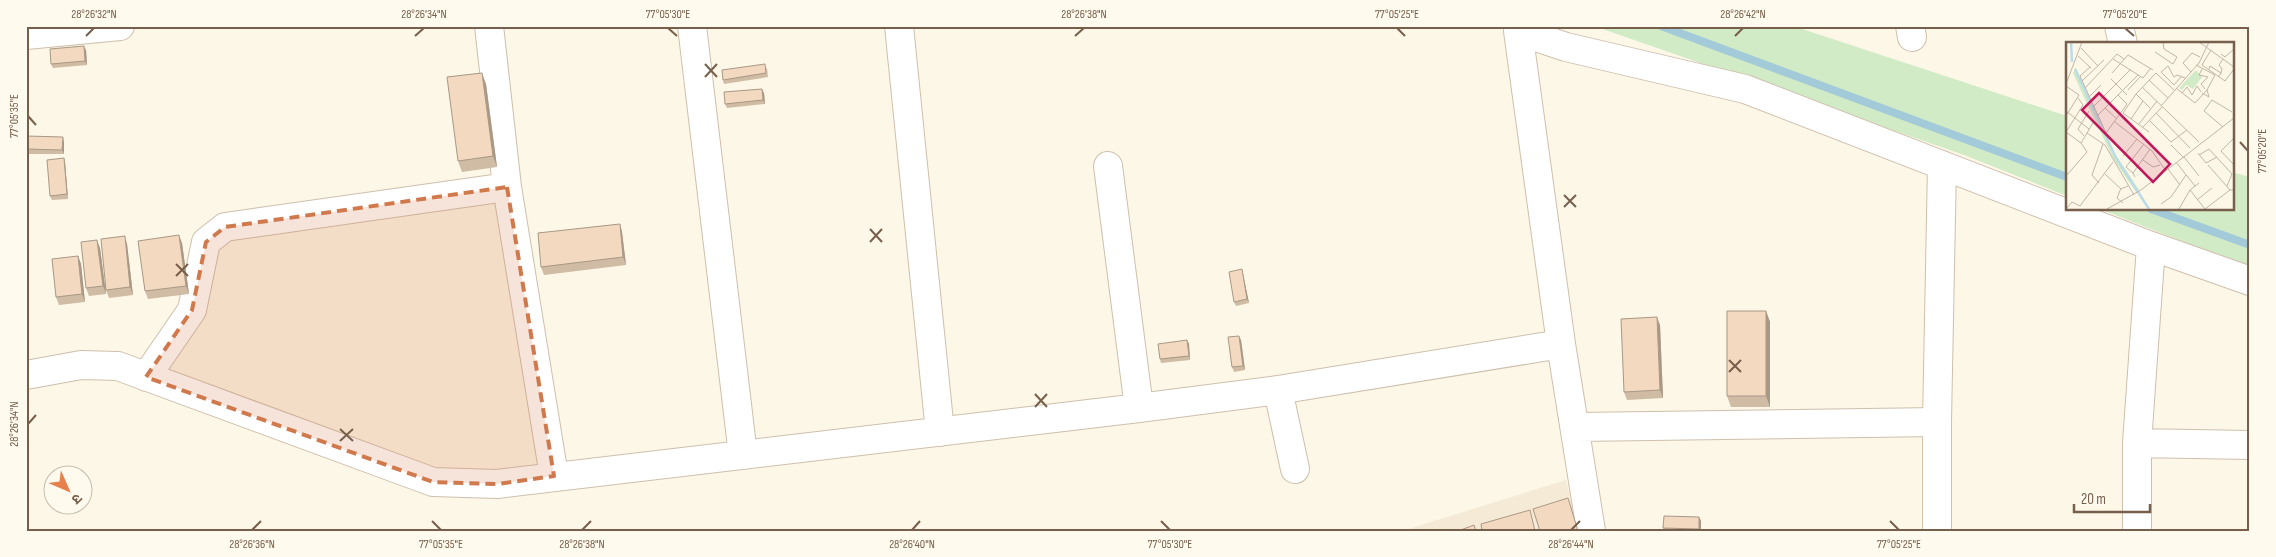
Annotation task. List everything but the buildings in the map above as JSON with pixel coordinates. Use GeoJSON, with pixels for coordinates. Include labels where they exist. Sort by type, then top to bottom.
{"type":"FeatureCollection","features":[{"type":"Feature","properties":{"kind":"street"},"geometry":{"type":"LineString","coordinates":[[26,35],[120,26]]}},
{"type":"Feature","properties":{"kind":"street"},"geometry":{"type":"LineString","coordinates":[[489,26],[507,187],[554,476]]}},
{"type":"Feature","properties":{"kind":"street"},"geometry":{"type":"LineString","coordinates":[[692,26],[743,455]]}},
{"type":"Feature","properties":{"kind":"street"},"geometry":{"type":"LineString","coordinates":[[899,26],[940,432]]}},
{"type":"Feature","properties":{"kind":"street"},"geometry":{"type":"LineString","coordinates":[[2119,26],[2123,42]]}},
{"type":"Feature","properties":{"kind":"street"},"geometry":{"type":"LineString","coordinates":[[1591,531],[1576,427],[1561,344],[1518,32],[1566,47],[1745,89],[2151,246],[2250,281]]}},
{"type":"Feature","properties":{"kind":"street"},"geometry":{"type":"LineString","coordinates":[[1937,531],[1942,165]]}},
{"type":"Feature","properties":{"kind":"street"},"geometry":{"type":"LineString","coordinates":[[1108,166],[1139,408]]}},
{"type":"Feature","properties":{"kind":"street"},"geometry":{"type":"LineString","coordinates":[[146,377],[192,310],[206,242],[225,227],[507,187]]}},
{"type":"Feature","properties":{"kind":"street"},"geometry":{"type":"LineString","coordinates":[[2136,531],[2137,443],[2151,246]]}},
{"type":"Feature","properties":{"kind":"street"},"geometry":{"type":"LineString","coordinates":[[26,375],[82,365],[118,366],[349,453],[433,482],[497,484],[1278,390],[1561,344]]}},
{"type":"Feature","properties":{"kind":"street"},"geometry":{"type":"LineString","coordinates":[[1278,390],[1295,469]]}},
{"type":"Feature","properties":{"kind":"street"},"geometry":{"type":"LineString","coordinates":[[1576,427],[1937,422]]}},
{"type":"Feature","properties":{"kind":"street"},"geometry":{"type":"LineString","coordinates":[[2137,443],[2250,445]]}},
{"type":"Feature","properties":{"kind":"highlighted area"},"geometry":{"type":"Polygon","coordinates":[[[507,187],[554,476],[497,484],[433,482],[146,377],[192,310],[206,242],[225,227],[507,187]]]}},
{"type":"Feature","properties":{"kind":"shaded area"},"geometry":{"type":"Polygon","coordinates":[[[1566,480],[1578,531],[1402,531],[1566,480]]]}},
{"type":"Feature","properties":{"kind":"green space"},"geometry":{"type":"Polygon","coordinates":[[[1594,26],[1793,26],[2066,116],[2066,196],[1964,155],[1594,26]]]}},
{"type":"Feature","properties":{"kind":"green space"},"geometry":{"type":"Polygon","coordinates":[[[2234,173],[2250,177],[2250,268],[2103,210],[2234,210],[2234,173]]]}},
{"type":"Feature","properties":{"kind":"waterway"},"geometry":{"type":"LineString","coordinates":[[1661,26],[2066,177]]}},
{"type":"Feature","properties":{"kind":"waterway"},"geometry":{"type":"LineString","coordinates":[[2154,210],[2250,245]]}}]}
